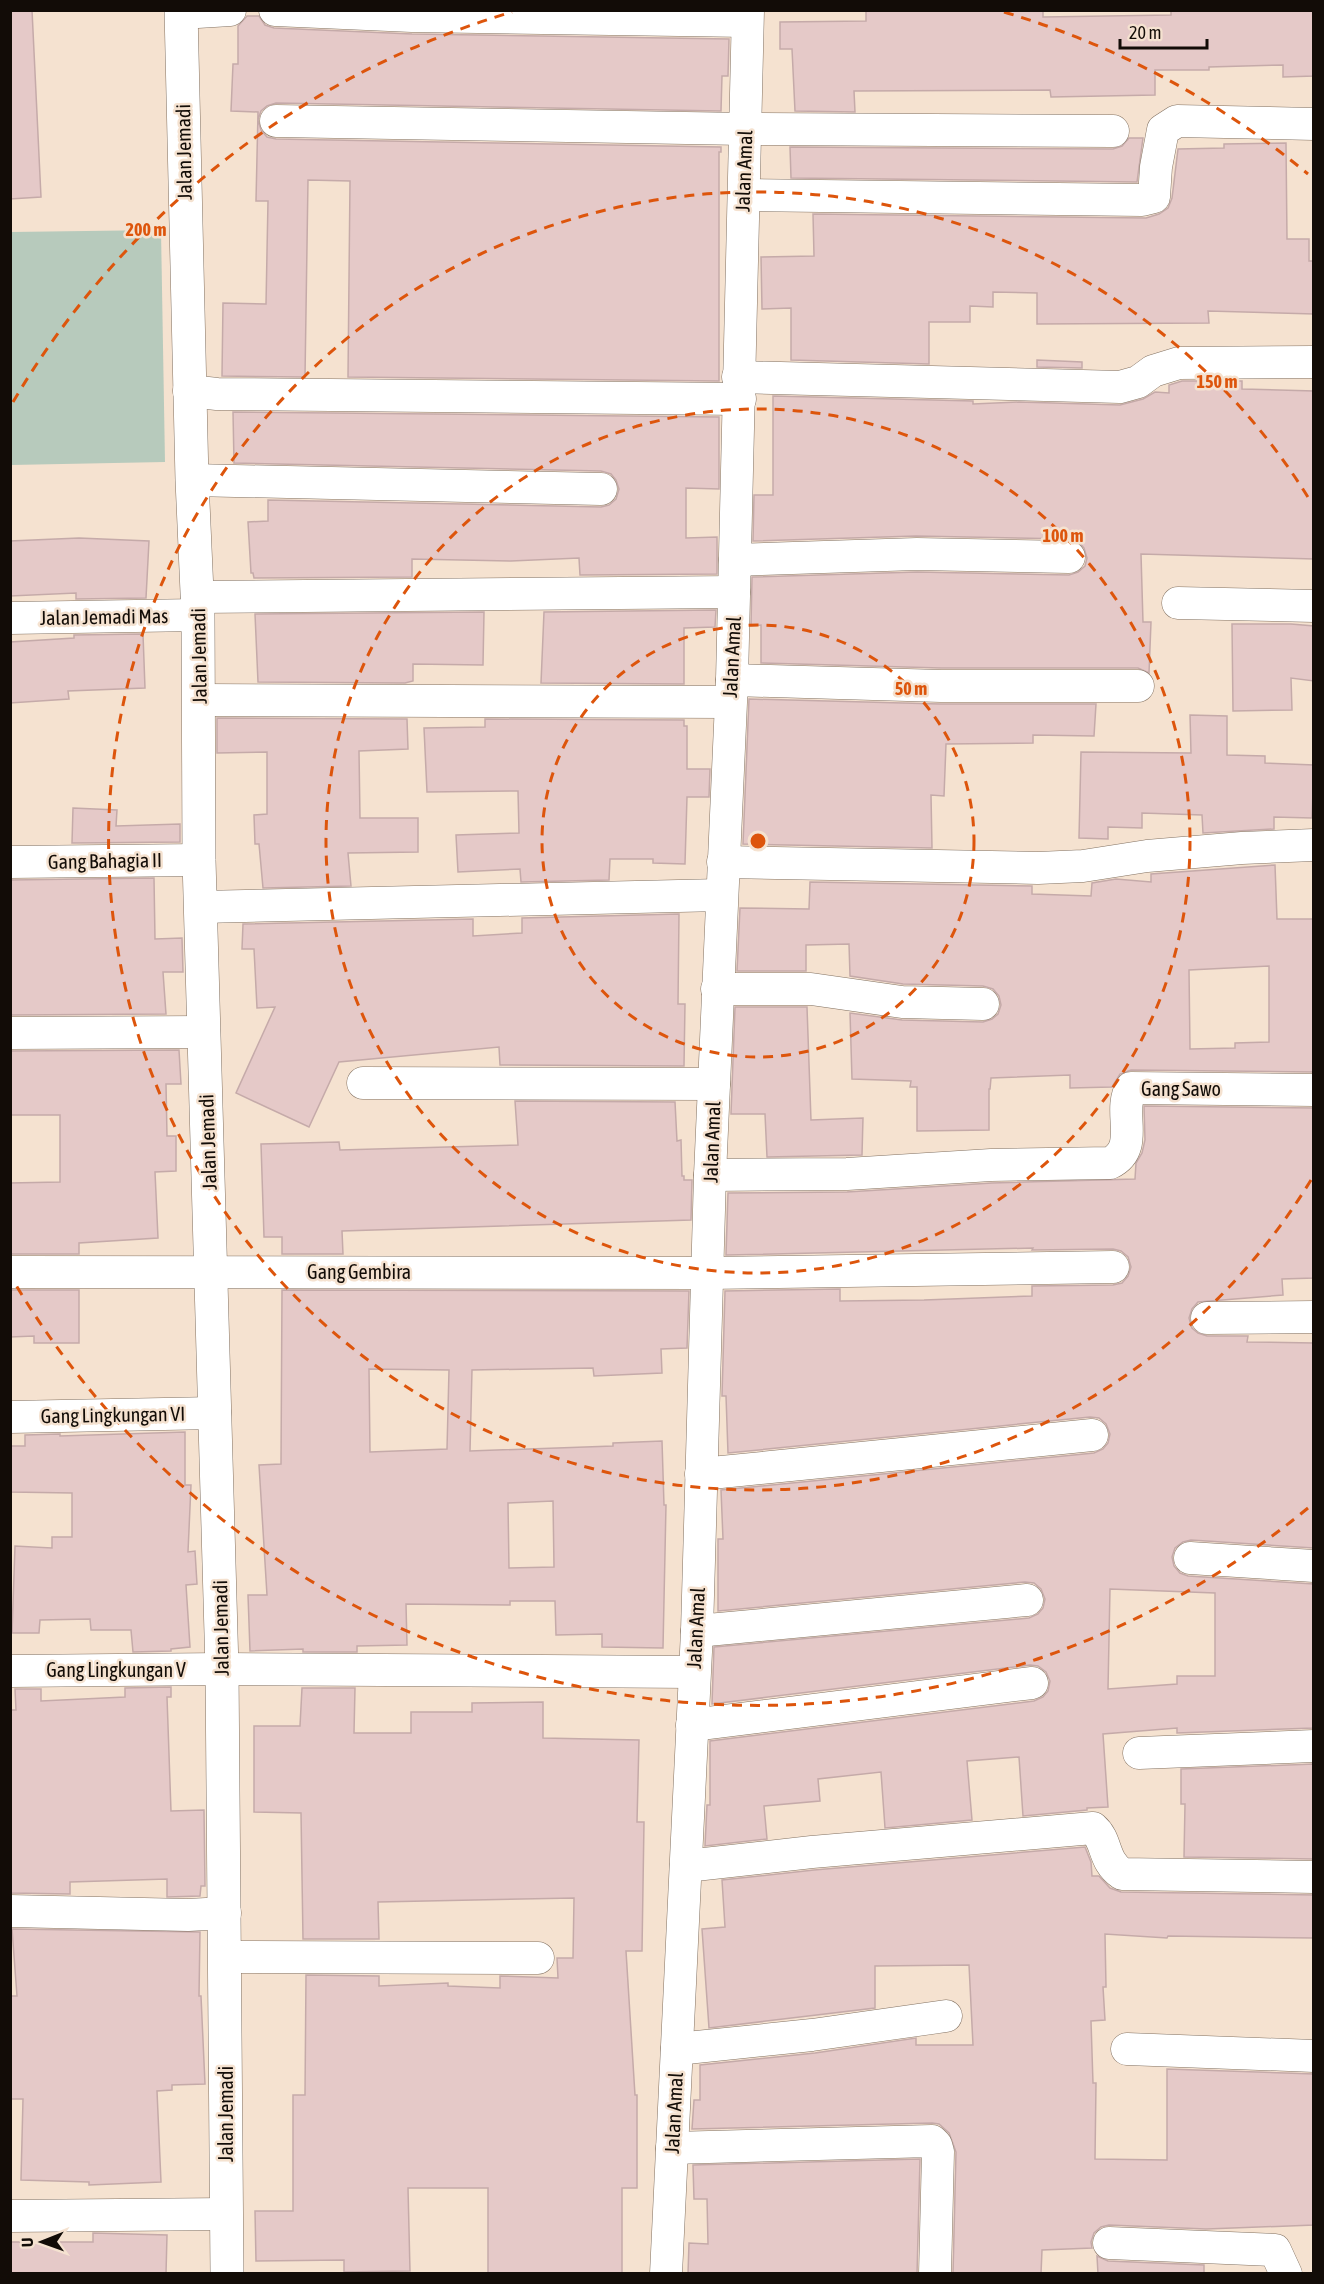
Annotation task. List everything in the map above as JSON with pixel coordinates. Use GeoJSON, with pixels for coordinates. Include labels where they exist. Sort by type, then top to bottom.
{"type":"FeatureCollection","features":[{"type":"Feature","properties":{"kind":"street"},"geometry":{"type":"LineString","coordinates":[[181,12],[230,10]]}},
{"type":"Feature","properties":{"kind":"street"},"geometry":{"type":"LineString","coordinates":[[275,10],[412,16],[748,16]]}},
{"type":"Feature","properties":{"kind":"street","name":"Jalan Jemadi"},"geometry":{"type":"LineString","coordinates":[[181,12],[189,391],[200,700],[199,860],[222,1669],[227,2274]]}},
{"type":"Feature","properties":{"kind":"street","name":"Jalan Amal"},"geometry":{"type":"LineString","coordinates":[[666,2274],[697,1631],[710,1174],[731,691],[748,16]]}},
{"type":"Feature","properties":{"kind":"street"},"geometry":{"type":"LineString","coordinates":[[276,121],[746,129],[1113,131]]}},
{"type":"Feature","properties":{"kind":"street"},"geometry":{"type":"LineString","coordinates":[[744,195],[1142,200],[1154,197],[1162,130],[1169,124],[1177,121],[1314,124]]}},
{"type":"Feature","properties":{"kind":"street"},"geometry":{"type":"LineString","coordinates":[[189,391],[217,394],[739,388],[1120,387],[1138,382],[1153,370],[1179,363],[1314,362]]}},
{"type":"Feature","properties":{"kind":"street"},"geometry":{"type":"LineString","coordinates":[[192,480],[601,489]]}},
{"type":"Feature","properties":{"kind":"street"},"geometry":{"type":"LineString","coordinates":[[735,560],[917,554],[1069,556]]}},
{"type":"Feature","properties":{"kind":"street","name":"Jalan Jemadi Mas"},"geometry":{"type":"LineString","coordinates":[[10,618],[198,606],[734,592]]}},
{"type":"Feature","properties":{"kind":"street"},"geometry":{"type":"LineString","coordinates":[[1178,603],[1314,606]]}},
{"type":"Feature","properties":{"kind":"street"},"geometry":{"type":"LineString","coordinates":[[200,700],[941,686],[1138,686]]}},
{"type":"Feature","properties":{"kind":"street"},"geometry":{"type":"LineString","coordinates":[[723,862],[1038,868],[1083,866],[1171,854],[1314,845]]}},
{"type":"Feature","properties":{"kind":"street","name":"Gang Bahagia II"},"geometry":{"type":"LineString","coordinates":[[10,862],[199,860]]}},
{"type":"Feature","properties":{"kind":"street"},"geometry":{"type":"LineString","coordinates":[[201,907],[721,895]]}},
{"type":"Feature","properties":{"kind":"street"},"geometry":{"type":"LineString","coordinates":[[717,989],[811,989],[902,1002],[983,1005]]}},
{"type":"Feature","properties":{"kind":"street"},"geometry":{"type":"LineString","coordinates":[[10,1033],[204,1032]]}},
{"type":"Feature","properties":{"kind":"street"},"geometry":{"type":"LineString","coordinates":[[363,1083],[714,1084]]}},
{"type":"Feature","properties":{"kind":"street","name":"Gang Sawo"},"geometry":{"type":"LineString","coordinates":[[710,1174],[847,1174],[991,1165],[1110,1163],[1120,1158],[1126,1147],[1126,1098],[1131,1088],[1314,1090]]}},
{"type":"Feature","properties":{"kind":"street","name":"Gang Gembira"},"geometry":{"type":"LineString","coordinates":[[10,1272],[707,1273],[1113,1266]]}},
{"type":"Feature","properties":{"kind":"street"},"geometry":{"type":"LineString","coordinates":[[1207,1318],[1314,1317]]}},
{"type":"Feature","properties":{"kind":"street","name":"Gang Lingkungan VI"},"geometry":{"type":"LineString","coordinates":[[10,1417],[215,1413]]}},
{"type":"Feature","properties":{"kind":"street"},"geometry":{"type":"LineString","coordinates":[[701,1474],[1092,1435]]}},
{"type":"Feature","properties":{"kind":"street"},"geometry":{"type":"LineString","coordinates":[[1190,1558],[1314,1566]]}},
{"type":"Feature","properties":{"kind":"street"},"geometry":{"type":"LineString","coordinates":[[697,1631],[1027,1600]]}},
{"type":"Feature","properties":{"kind":"street","name":"Gang Lingkungan V"},"geometry":{"type":"LineString","coordinates":[[10,1671],[222,1669],[694,1672]]}},
{"type":"Feature","properties":{"kind":"street"},"geometry":{"type":"LineString","coordinates":[[692,1725],[1032,1683]]}},
{"type":"Feature","properties":{"kind":"street"},"geometry":{"type":"LineString","coordinates":[[1139,1753],[1314,1746]]}},
{"type":"Feature","properties":{"kind":"street"},"geometry":{"type":"LineString","coordinates":[[686,1866],[812,1852],[1093,1828],[1100,1837],[1113,1868],[1122,1874],[1314,1877]]}},
{"type":"Feature","properties":{"kind":"street"},"geometry":{"type":"LineString","coordinates":[[10,1911],[188,1915],[225,1913]]}},
{"type":"Feature","properties":{"kind":"street"},"geometry":{"type":"LineString","coordinates":[[225,1957],[538,1958]]}},
{"type":"Feature","properties":{"kind":"street"},"geometry":{"type":"LineString","coordinates":[[677,2049],[812,2035],[946,2016]]}},
{"type":"Feature","properties":{"kind":"street"},"geometry":{"type":"LineString","coordinates":[[1127,2049],[1314,2056]]}},
{"type":"Feature","properties":{"kind":"street"},"geometry":{"type":"LineString","coordinates":[[672,2148],[932,2141],[938,2152],[935,2274]]}},
{"type":"Feature","properties":{"kind":"street"},"geometry":{"type":"LineString","coordinates":[[10,2216],[226,2214]]}},
{"type":"Feature","properties":{"kind":"street"},"geometry":{"type":"LineString","coordinates":[[1109,2243],[1275,2250],[1286,2274]]}},
{"type":"Feature","properties":{"kind":"green space"},"geometry":{"type":"Polygon","coordinates":[[[161,230],[165,462],[11,465],[11,232],[161,230]]]}},
{"type":"Feature","properties":{"kind":"building"},"geometry":{"type":"Polygon","coordinates":[[[10,10],[32,10],[41,197],[10,199],[10,10]]]}},
{"type":"Feature","properties":{"kind":"building"},"geometry":{"type":"Polygon","coordinates":[[[1171,10],[1314,10],[1314,76],[1283,77],[1283,65],[1209,67],[1209,70],[1155,70],[1155,95],[1051,97],[1050,90],[854,91],[855,112],[795,111],[792,49],[780,49],[780,22],[866,21],[866,11],[1043,11],[1043,17],[1171,15],[1171,10]]]}},
{"type":"Feature","properties":{"kind":"building"},"geometry":{"type":"Polygon","coordinates":[[[247,16],[259,16],[265,25],[274,28],[412,34],[729,39],[728,76],[722,76],[721,111],[276,103],[261,111],[258,120],[261,130],[267,137],[276,139],[721,147],[721,152],[719,152],[719,381],[348,377],[350,181],[308,180],[305,377],[222,376],[223,303],[266,304],[268,201],[256,201],[258,112],[231,111],[233,64],[238,64],[238,26],[247,16]]]}},
{"type":"Feature","properties":{"kind":"building"},"geometry":{"type":"Polygon","coordinates":[[[1129,138],[1143,138],[1137,182],[791,178],[790,147],[1113,149],[1122,146],[1129,138]]]}},
{"type":"Feature","properties":{"kind":"building"},"geometry":{"type":"Polygon","coordinates":[[[1286,143],[1287,239],[1309,239],[1309,261],[1314,261],[1314,314],[1208,311],[1209,323],[1037,324],[1037,293],[993,292],[993,307],[970,306],[970,322],[929,322],[929,364],[791,360],[791,308],[762,309],[761,257],[814,256],[813,214],[1146,218],[1168,208],[1172,198],[1178,149],[1224,148],[1224,144],[1286,143]]]}},
{"type":"Feature","properties":{"kind":"building"},"geometry":{"type":"Polygon","coordinates":[[[1037,360],[1082,362],[1082,368],[1037,367],[1037,360]]]}},
{"type":"Feature","properties":{"kind":"building"},"geometry":{"type":"Polygon","coordinates":[[[1182,381],[1242,381],[1242,389],[1314,391],[1314,559],[1141,554],[1143,622],[1151,622],[1149,673],[1138,668],[941,668],[761,663],[761,625],[751,626],[752,577],[917,572],[1069,575],[1085,566],[1087,558],[1084,548],[1078,541],[1069,539],[916,536],[753,541],[754,495],[773,495],[773,396],[973,401],[973,404],[1019,402],[1120,405],[1143,399],[1155,392],[1169,393],[1169,385],[1182,381]]]}},
{"type":"Feature","properties":{"kind":"building"},"geometry":{"type":"Polygon","coordinates":[[[233,412],[719,417],[719,489],[686,488],[686,538],[717,537],[717,574],[580,575],[579,558],[511,561],[412,559],[412,577],[254,578],[251,573],[248,522],[268,521],[268,500],[601,507],[609,505],[616,499],[619,489],[611,474],[601,471],[234,463],[233,412]]]}},
{"type":"Feature","properties":{"kind":"building"},"geometry":{"type":"Polygon","coordinates":[[[79,538],[149,541],[146,598],[76,599],[76,593],[10,596],[10,541],[79,538]]]}},
{"type":"Feature","properties":{"kind":"building"},"geometry":{"type":"Polygon","coordinates":[[[716,610],[715,627],[684,628],[684,684],[541,683],[544,612],[716,610]]]}},
{"type":"Feature","properties":{"kind":"building"},"geometry":{"type":"Polygon","coordinates":[[[484,612],[483,665],[413,664],[413,681],[405,683],[258,682],[255,614],[484,612]]]}},
{"type":"Feature","properties":{"kind":"building"},"geometry":{"type":"Polygon","coordinates":[[[1232,624],[1314,626],[1314,681],[1291,678],[1292,710],[1233,711],[1232,624]]]}},
{"type":"Feature","properties":{"kind":"building"},"geometry":{"type":"Polygon","coordinates":[[[143,634],[145,688],[68,691],[69,699],[10,703],[10,642],[74,638],[74,635],[143,634]]]}},
{"type":"Feature","properties":{"kind":"building"},"geometry":{"type":"Polygon","coordinates":[[[749,699],[940,704],[1096,704],[1094,736],[1033,735],[1033,743],[946,744],[944,796],[931,795],[932,848],[743,844],[749,699]]]}},
{"type":"Feature","properties":{"kind":"building"},"geometry":{"type":"Polygon","coordinates":[[[1190,715],[1227,716],[1227,755],[1265,756],[1265,763],[1314,765],[1312,818],[1274,817],[1274,829],[1203,833],[1202,815],[1142,813],[1142,828],[1108,827],[1108,839],[1079,838],[1081,752],[1191,753],[1190,715]]]}},
{"type":"Feature","properties":{"kind":"building"},"geometry":{"type":"Polygon","coordinates":[[[217,718],[407,719],[408,749],[359,751],[360,818],[418,818],[418,852],[348,853],[351,886],[263,888],[259,844],[255,844],[254,815],[267,814],[267,752],[217,753],[217,718]]]}},
{"type":"Feature","properties":{"kind":"building"},"geometry":{"type":"Polygon","coordinates":[[[485,719],[684,720],[684,726],[687,726],[687,769],[710,769],[709,797],[687,797],[685,864],[653,863],[653,859],[610,859],[609,880],[521,882],[520,869],[458,872],[456,835],[519,833],[518,791],[427,792],[424,728],[485,727],[485,719]]]}},
{"type":"Feature","properties":{"kind":"building"},"geometry":{"type":"Polygon","coordinates":[[[73,808],[117,810],[116,826],[180,824],[180,842],[72,843],[73,808]]]}},
{"type":"Feature","properties":{"kind":"building"},"geometry":{"type":"Polygon","coordinates":[[[1275,865],[1277,919],[1314,919],[1314,1072],[1131,1070],[1120,1074],[1112,1087],[1070,1088],[1070,1075],[991,1078],[989,1130],[917,1131],[917,1087],[910,1087],[911,1081],[852,1079],[850,1013],[902,1020],[983,1022],[998,1014],[1001,1005],[999,996],[993,989],[983,986],[903,984],[850,976],[849,944],[806,945],[806,971],[737,971],[740,908],[809,909],[810,882],[1032,886],[1032,894],[1091,896],[1092,883],[1116,879],[1151,882],[1151,874],[1275,865]],[[1269,966],[1189,970],[1190,1049],[1235,1048],[1235,1043],[1269,1042],[1269,966]]]}},
{"type":"Feature","properties":{"kind":"building"},"geometry":{"type":"Polygon","coordinates":[[[154,878],[155,939],[182,938],[183,972],[163,972],[166,1014],[10,1015],[10,880],[154,878]]]}},
{"type":"Feature","properties":{"kind":"building"},"geometry":{"type":"Polygon","coordinates":[[[679,914],[678,1004],[685,1004],[684,1066],[500,1065],[499,1047],[339,1062],[309,1127],[236,1093],[275,1007],[257,1008],[254,949],[242,949],[243,924],[473,919],[473,936],[522,933],[522,918],[679,914]]]}},
{"type":"Feature","properties":{"kind":"building"},"geometry":{"type":"Polygon","coordinates":[[[735,1007],[807,1007],[811,1120],[863,1118],[862,1155],[767,1157],[765,1114],[731,1114],[735,1007]]]}},
{"type":"Feature","properties":{"kind":"building"},"geometry":{"type":"Polygon","coordinates":[[[179,1050],[181,1084],[166,1084],[167,1136],[176,1136],[176,1171],[155,1172],[158,1238],[79,1243],[79,1254],[10,1254],[10,1183],[60,1182],[60,1115],[10,1115],[10,1051],[179,1050]]]}},
{"type":"Feature","properties":{"kind":"building"},"geometry":{"type":"Polygon","coordinates":[[[515,1101],[675,1102],[677,1141],[681,1140],[682,1176],[684,1180],[692,1180],[691,1220],[342,1231],[343,1254],[282,1254],[282,1237],[264,1237],[261,1144],[339,1142],[340,1150],[518,1145],[515,1101]]]}},
{"type":"Feature","properties":{"kind":"building"},"geometry":{"type":"Polygon","coordinates":[[[1144,1106],[1314,1108],[1314,1278],[1282,1279],[1283,1295],[1198,1302],[1189,1318],[1192,1328],[1207,1336],[1248,1336],[1247,1342],[1314,1343],[1314,1548],[1191,1540],[1175,1548],[1172,1557],[1174,1566],[1180,1573],[1188,1576],[1314,1584],[1314,1728],[1177,1733],[1177,1728],[1103,1734],[1108,1807],[1087,1808],[1087,1810],[1023,1816],[1019,1757],[967,1761],[972,1820],[885,1828],[881,1772],[818,1779],[820,1801],[764,1806],[767,1839],[705,1846],[707,1805],[710,1805],[710,1741],[1034,1701],[1043,1697],[1048,1691],[1050,1681],[1046,1672],[1038,1666],[1030,1665],[712,1704],[714,1647],[1029,1618],[1038,1614],[1043,1608],[1045,1599],[1041,1589],[1034,1583],[1025,1582],[718,1611],[718,1539],[723,1539],[721,1490],[1094,1453],[1103,1449],[1108,1443],[1110,1434],[1106,1424],[1099,1418],[1090,1417],[728,1453],[726,1396],[722,1396],[725,1291],[840,1289],[840,1301],[1032,1296],[1032,1286],[1122,1283],[1131,1267],[1128,1257],[1121,1251],[1113,1249],[1032,1250],[1033,1248],[726,1255],[728,1193],[847,1192],[992,1183],[1135,1179],[1136,1163],[1142,1153],[1145,1140],[1144,1106]],[[1110,1589],[1108,1689],[1177,1684],[1177,1676],[1215,1676],[1215,1593],[1110,1589]]]}},
{"type":"Feature","properties":{"kind":"building"},"geometry":{"type":"Polygon","coordinates":[[[10,1290],[79,1290],[79,1343],[34,1343],[34,1336],[10,1337],[10,1290]]]}},
{"type":"Feature","properties":{"kind":"building"},"geometry":{"type":"Polygon","coordinates":[[[282,1290],[689,1291],[687,1348],[661,1349],[662,1373],[594,1376],[593,1368],[472,1370],[470,1451],[613,1446],[613,1443],[662,1441],[664,1505],[666,1505],[663,1648],[602,1647],[602,1634],[556,1635],[555,1601],[510,1601],[510,1605],[406,1604],[407,1645],[357,1646],[357,1652],[303,1652],[303,1649],[250,1651],[248,1595],[267,1595],[259,1465],[281,1464],[282,1290]],[[369,1369],[370,1452],[447,1449],[449,1370],[369,1369]],[[553,1501],[508,1503],[509,1568],[554,1567],[553,1501]]]}},
{"type":"Feature","properties":{"kind":"building"},"geometry":{"type":"Polygon","coordinates":[[[185,1432],[185,1485],[191,1485],[188,1552],[195,1551],[197,1584],[186,1585],[190,1647],[171,1649],[171,1651],[133,1652],[131,1630],[91,1630],[90,1619],[40,1620],[39,1633],[12,1633],[15,1546],[52,1548],[52,1537],[72,1537],[72,1493],[10,1492],[10,1446],[25,1446],[25,1435],[185,1432]]]}},
{"type":"Feature","properties":{"kind":"building"},"geometry":{"type":"Polygon","coordinates":[[[171,1687],[171,1697],[167,1697],[171,1811],[204,1810],[205,1886],[201,1886],[200,1896],[167,1897],[167,1879],[70,1882],[70,1894],[11,1893],[10,1710],[16,1710],[15,1689],[41,1689],[41,1701],[125,1697],[125,1688],[171,1687]]]}},
{"type":"Feature","properties":{"kind":"building"},"geometry":{"type":"Polygon","coordinates":[[[302,1688],[355,1688],[354,1733],[411,1733],[411,1712],[472,1712],[472,1703],[543,1702],[543,1738],[639,1740],[637,1822],[644,1822],[642,1951],[626,1951],[635,2095],[637,2095],[637,2188],[622,2188],[622,2274],[488,2274],[488,2188],[408,2188],[410,2271],[344,2272],[344,2260],[256,2261],[255,2211],[293,2211],[293,2095],[305,2095],[306,1975],[379,1976],[379,1986],[448,1983],[448,1986],[500,1988],[500,1976],[558,1978],[557,1958],[573,1958],[574,1898],[378,1902],[379,1939],[303,1939],[301,1813],[254,1812],[254,1726],[300,1726],[302,1688]]]}},
{"type":"Feature","properties":{"kind":"building"},"geometry":{"type":"Polygon","coordinates":[[[1314,1764],[1314,1859],[1184,1857],[1185,1804],[1181,1804],[1181,1769],[1314,1764]]]}},
{"type":"Feature","properties":{"kind":"building"},"geometry":{"type":"Polygon","coordinates":[[[1085,1847],[1091,1862],[1092,1876],[1099,1876],[1110,1888],[1121,1892],[1314,1895],[1314,1938],[1168,1936],[1167,1938],[1105,1934],[1106,1987],[1103,1987],[1105,2020],[1091,2021],[1093,2083],[1096,2083],[1095,2159],[1167,2160],[1167,2069],[1314,2074],[1314,2225],[1206,2229],[1109,2225],[1101,2227],[1094,2233],[1092,2248],[1042,2250],[1041,2274],[953,2274],[956,2152],[949,2133],[939,2124],[692,2129],[694,2100],[700,2100],[700,2065],[815,2053],[916,2038],[916,2045],[973,2045],[969,1965],[875,1966],[875,2008],[709,2028],[702,1929],[725,1927],[722,1880],[1085,1847]]]}},
{"type":"Feature","properties":{"kind":"building"},"geometry":{"type":"Polygon","coordinates":[[[12,1929],[200,1932],[199,1996],[201,1996],[205,2084],[172,2085],[172,2090],[157,2091],[161,2182],[89,2185],[89,2182],[21,2180],[23,2099],[10,2099],[10,1996],[17,1996],[12,1929]]]}},
{"type":"Feature","properties":{"kind":"building"},"geometry":{"type":"Polygon","coordinates":[[[920,2159],[917,2274],[688,2274],[689,2243],[708,2244],[707,2199],[694,2199],[693,2165],[920,2159]]]}},
{"type":"Feature","properties":{"kind":"building"},"geometry":{"type":"Polygon","coordinates":[[[93,2233],[167,2235],[166,2274],[10,2274],[10,2242],[93,2242],[93,2233]]]}},
{"type":"Feature","properties":{"kind":"building"},"geometry":{"type":"Polygon","coordinates":[[[1097,2256],[1108,2261],[1204,2265],[1204,2274],[1098,2274],[1097,2256]]]}}]}
